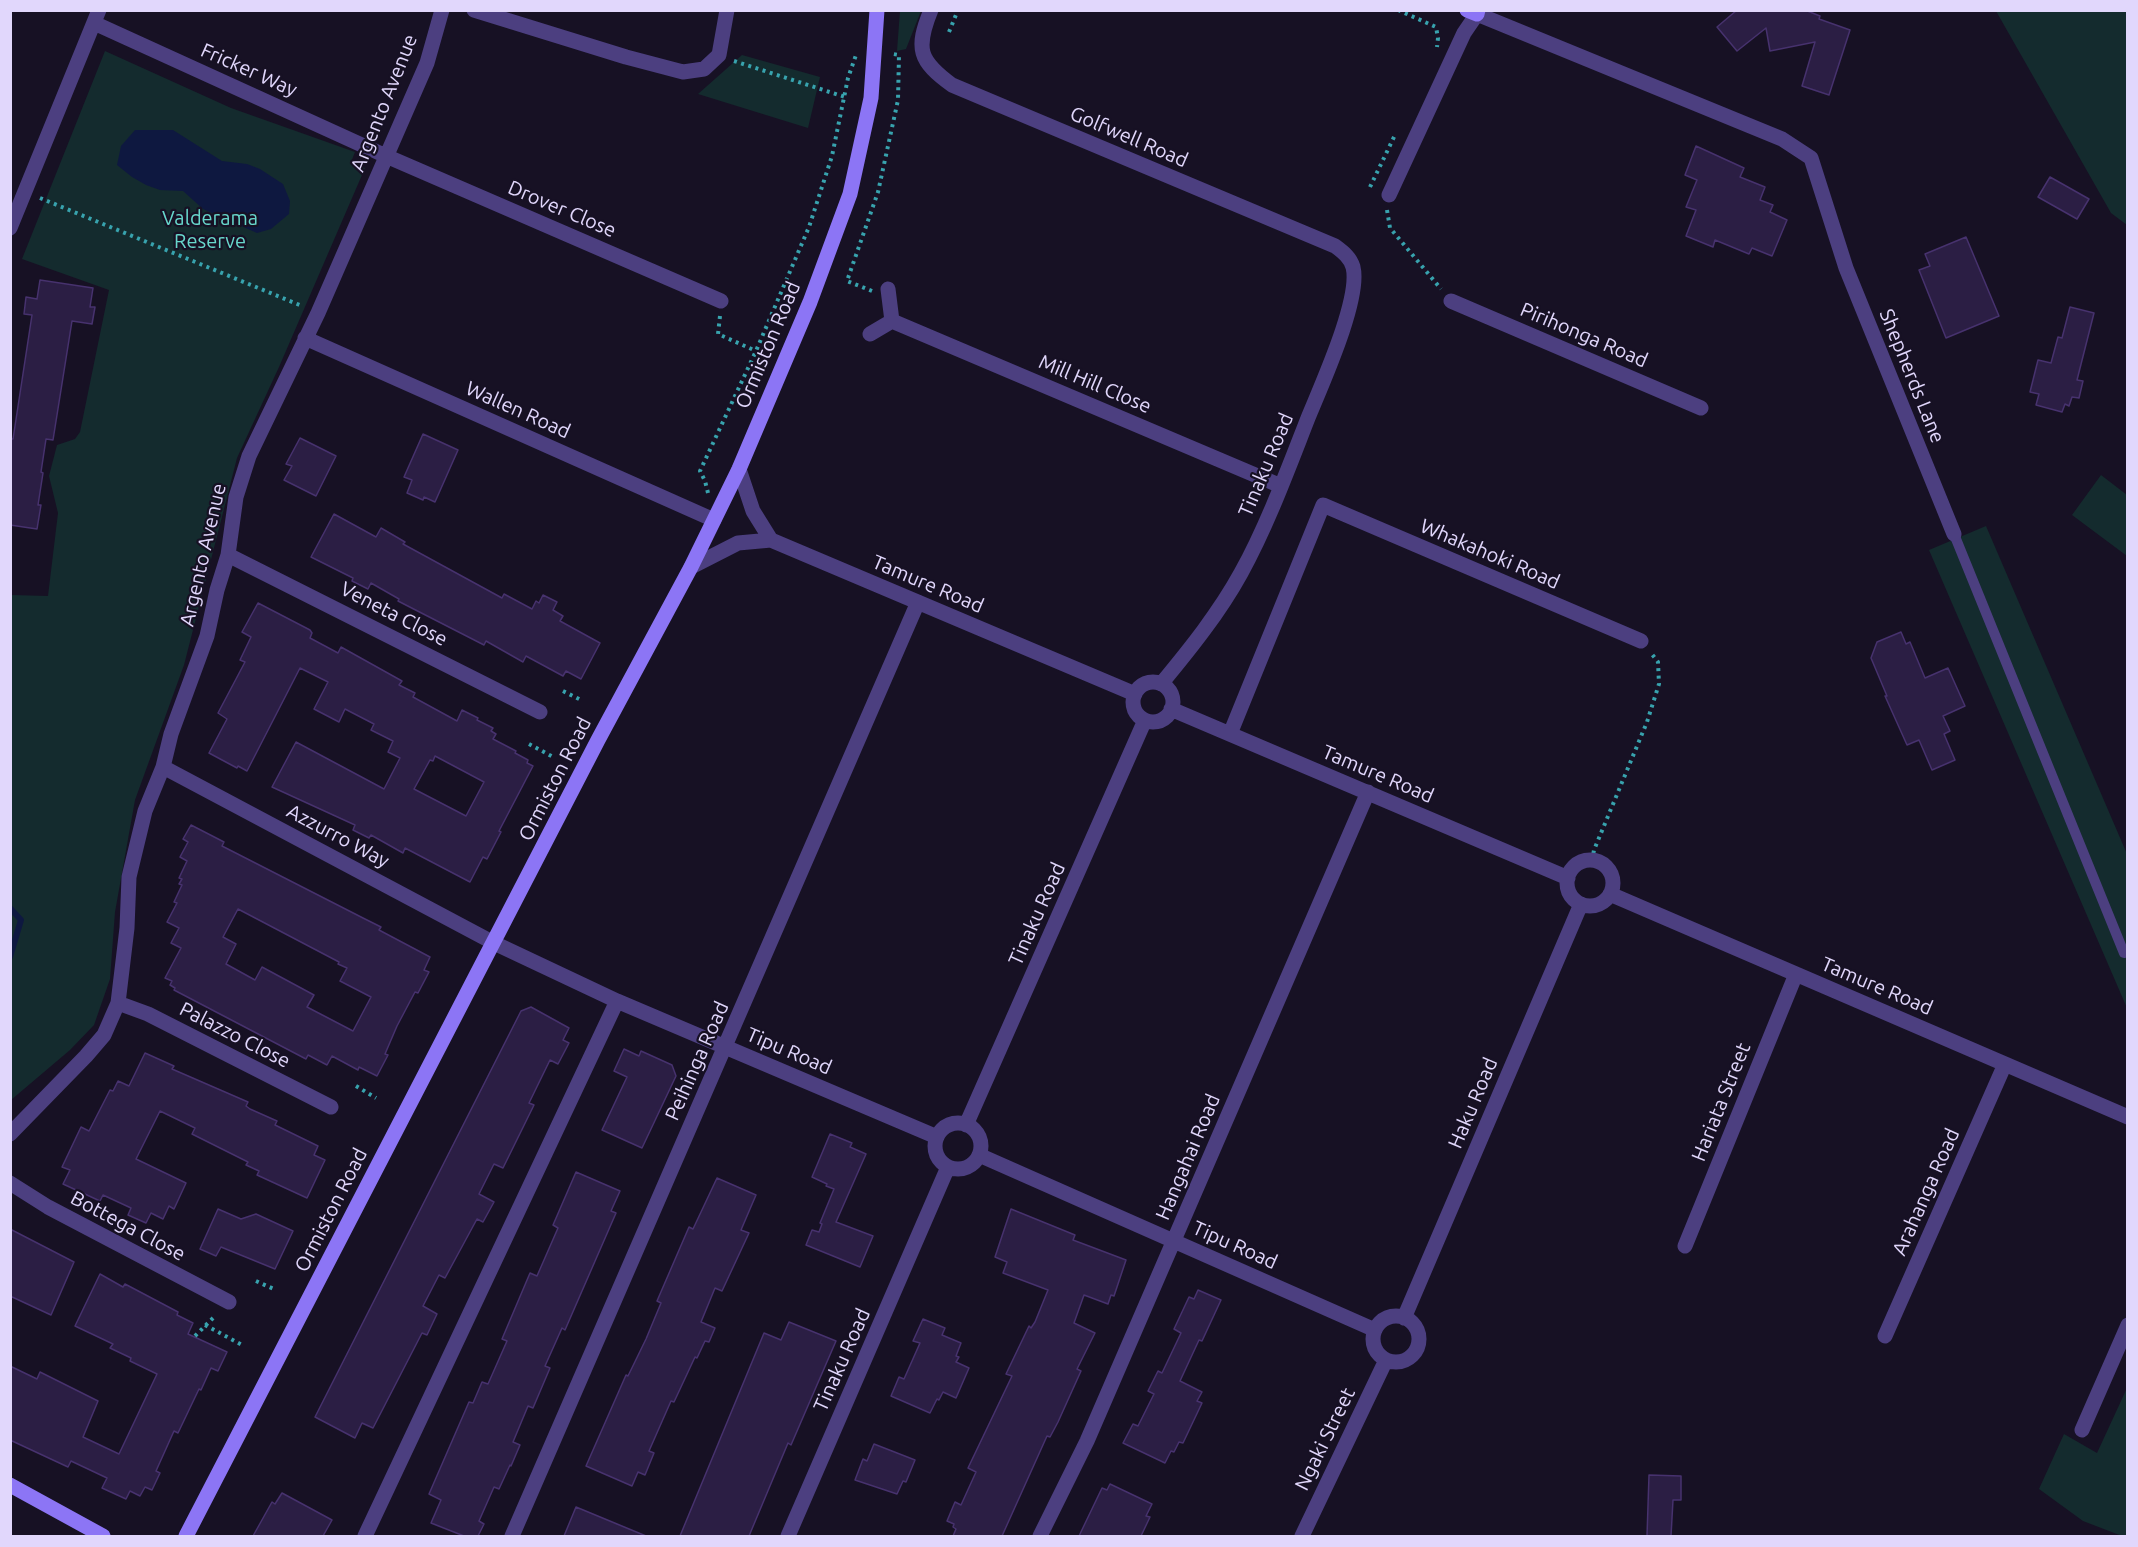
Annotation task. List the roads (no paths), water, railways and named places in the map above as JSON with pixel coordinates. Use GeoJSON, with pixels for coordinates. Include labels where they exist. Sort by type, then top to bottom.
{"type":"FeatureCollection","features":[{"type":"Feature","properties":{"kind":"main road","name":"Ormiston Road"},"geometry":{"type":"LineString","coordinates":[[186,1536],[598,740],[691,567],[739,469],[810,302],[850,194],[871,98],[877,10]]}},
{"type":"Feature","properties":{"kind":"main road"},"geometry":{"type":"LineString","coordinates":[[10,1485],[103,1536]]}},
{"type":"Feature","properties":{"kind":"street","name":"Argento Avenue"},"geometry":{"type":"LineString","coordinates":[[10,1134],[104,1035],[118,1004],[127,928],[129,877],[145,811],[163,767],[171,734],[207,636],[217,590],[228,555],[236,497],[249,456],[305,339],[427,63],[442,10]]}},
{"type":"Feature","properties":{"kind":"street"},"geometry":{"type":"LineString","coordinates":[[474,10],[626,57],[683,72],[704,69],[719,56],[727,10]]}},
{"type":"Feature","properties":{"kind":"street","name":"Golfwell Road"},"geometry":{"type":"LineString","coordinates":[[931,10],[921,48],[934,72],[952,86],[1335,246]]}},
{"type":"Feature","properties":{"kind":"street"},"geometry":{"type":"LineString","coordinates":[[1389,195],[1474,12]]}},
{"type":"Feature","properties":{"kind":"street","name":"Shepherds Lane"},"geometry":{"type":"LineString","coordinates":[[1474,12],[1782,139],[1811,158],[1846,268],[1954,534]]}},
{"type":"Feature","properties":{"kind":"street","name":"Fricker Way"},"geometry":{"type":"LineString","coordinates":[[96,17],[386,156]]}},
{"type":"Feature","properties":{"kind":"street"},"geometry":{"type":"LineString","coordinates":[[10,228],[96,17]]}},
{"type":"Feature","properties":{"kind":"street","name":"Drover Close"},"geometry":{"type":"LineString","coordinates":[[386,156],[721,301]]}},
{"type":"Feature","properties":{"kind":"street","name":"Tinaku Road"},"geometry":{"type":"LineString","coordinates":[[1161,684],[1205,630],[1241,573],[1281,486],[1339,342],[1354,282],[1353,266],[1346,254],[1335,246]]}},
{"type":"Feature","properties":{"kind":"street"},"geometry":{"type":"LineString","coordinates":[[870,334],[892,321],[883,291]]}},
{"type":"Feature","properties":{"kind":"street","name":"Pirihonga Road"},"geometry":{"type":"LineString","coordinates":[[1450,301],[1701,408]]}},
{"type":"Feature","properties":{"kind":"street","name":"Mill Hill Close"},"geometry":{"type":"LineString","coordinates":[[892,321],[1281,486]]}},
{"type":"Feature","properties":{"kind":"street","name":"Wallen Road"},"geometry":{"type":"LineString","coordinates":[[305,339],[714,520]]}},
{"type":"Feature","properties":{"kind":"street"},"geometry":{"type":"LineString","coordinates":[[739,469],[753,511],[771,540]]}},
{"type":"Feature","properties":{"kind":"street","name":"Whakahoki Road"},"geometry":{"type":"LineString","coordinates":[[1230,734],[1323,505],[1641,641]]}},
{"type":"Feature","properties":{"kind":"street","name":"Tamure Road"},"geometry":{"type":"LineString","coordinates":[[691,567],[738,543],[771,540],[1135,694]]}},
{"type":"Feature","properties":{"kind":"street","name":"Veneta Close"},"geometry":{"type":"LineString","coordinates":[[228,555],[540,712]]}},
{"type":"Feature","properties":{"kind":"street","name":"Peihinga Road"},"geometry":{"type":"LineString","coordinates":[[512,1536],[918,602]]}},
{"type":"Feature","properties":{"kind":"street"},"geometry":{"type":"LineString","coordinates":[[1149,683],[1161,684],[1166,687],[1172,697],[1171,710],[1163,719],[1151,722],[1145,720],[1136,712],[1135,694],[1138,689],[1149,683]]}},
{"type":"Feature","properties":{"kind":"street","name":"Tamure Road"},"geometry":{"type":"LineString","coordinates":[[1171,710],[1568,878]]}},
{"type":"Feature","properties":{"kind":"street","name":"Tinaku Road"},"geometry":{"type":"LineString","coordinates":[[966,1125],[1145,720]]}},
{"type":"Feature","properties":{"kind":"street","name":"Azzurro Way"},"geometry":{"type":"LineString","coordinates":[[163,767],[494,943]]}},
{"type":"Feature","properties":{"kind":"street","name":"Hangahai Road"},"geometry":{"type":"LineString","coordinates":[[1040,1536],[1087,1441],[1368,792]]}},
{"type":"Feature","properties":{"kind":"street"},"geometry":{"type":"LineString","coordinates":[[1598,862],[1608,870],[1612,882],[1610,894],[1598,905],[1581,904],[1571,897],[1567,884],[1568,878],[1570,872],[1580,863],[1598,862]]}},
{"type":"Feature","properties":{"kind":"street","name":"Tamure Road"},"geometry":{"type":"LineString","coordinates":[[1610,894],[2127,1117]]}},
{"type":"Feature","properties":{"kind":"street","name":"Haku Road"},"geometry":{"type":"LineString","coordinates":[[1404,1318],[1581,904]]}},
{"type":"Feature","properties":{"kind":"street","name":"Tipu Road"},"geometry":{"type":"LineString","coordinates":[[494,943],[617,1001],[937,1137]]}},
{"type":"Feature","properties":{"kind":"street","name":"Hariata Street"},"geometry":{"type":"LineString","coordinates":[[1685,1246],[1796,974]]}},
{"type":"Feature","properties":{"kind":"street"},"geometry":{"type":"LineString","coordinates":[[365,1536],[617,1001]]}},
{"type":"Feature","properties":{"kind":"street","name":"Palazzo Close"},"geometry":{"type":"LineString","coordinates":[[118,1004],[148,1014],[331,1107]]}},
{"type":"Feature","properties":{"kind":"street","name":"Arahanga Road"},"geometry":{"type":"LineString","coordinates":[[1885,1336],[2005,1064]]}},
{"type":"Feature","properties":{"kind":"street"},"geometry":{"type":"LineString","coordinates":[[966,1125],[977,1134],[979,1155],[970,1166],[956,1169],[948,1167],[938,1158],[935,1144],[937,1137],[946,1127],[966,1125]]}},
{"type":"Feature","properties":{"kind":"street","name":"Tipu Road"},"geometry":{"type":"LineString","coordinates":[[979,1155],[1375,1330]]}},
{"type":"Feature","properties":{"kind":"street","name":"Tinaku Road"},"geometry":{"type":"LineString","coordinates":[[788,1536],[948,1167]]}},
{"type":"Feature","properties":{"kind":"street","name":"Bottega Close"},"geometry":{"type":"LineString","coordinates":[[10,1183],[48,1207],[229,1302]]}},
{"type":"Feature","properties":{"kind":"street"},"geometry":{"type":"LineString","coordinates":[[1390,1317],[1404,1318],[1415,1327],[1417,1348],[1401,1362],[1386,1360],[1376,1351],[1373,1337],[1375,1330],[1379,1324],[1390,1317]]}},
{"type":"Feature","properties":{"kind":"street"},"geometry":{"type":"LineString","coordinates":[[2082,1430],[2127,1325]]}},
{"type":"Feature","properties":{"kind":"street","name":"Ngaki Street"},"geometry":{"type":"LineString","coordinates":[[1302,1536],[1386,1360]]}},
{"type":"Feature","properties":{"kind":"lane","name":"Shepherds Lane"},"geometry":{"type":"LineString","coordinates":[[1954,534],[2124,953]]}},
{"type":"Feature","properties":{"kind":"water"},"geometry":{"type":"Polygon","coordinates":[[[135,130],[173,130],[222,161],[247,164],[260,169],[283,184],[290,201],[289,214],[271,229],[257,233],[203,209],[183,191],[160,190],[146,185],[117,165],[121,146],[135,130]]]}},
{"type":"Feature","properties":{"kind":"waterway"},"geometry":{"type":"LineString","coordinates":[[10,908],[21,920],[10,957]]}},
{"type":"Feature","properties":{"kind":"park label","name":"Valderama Reserve"},"geometry":{"type":"Point","coordinates":[210,230]}}]}
